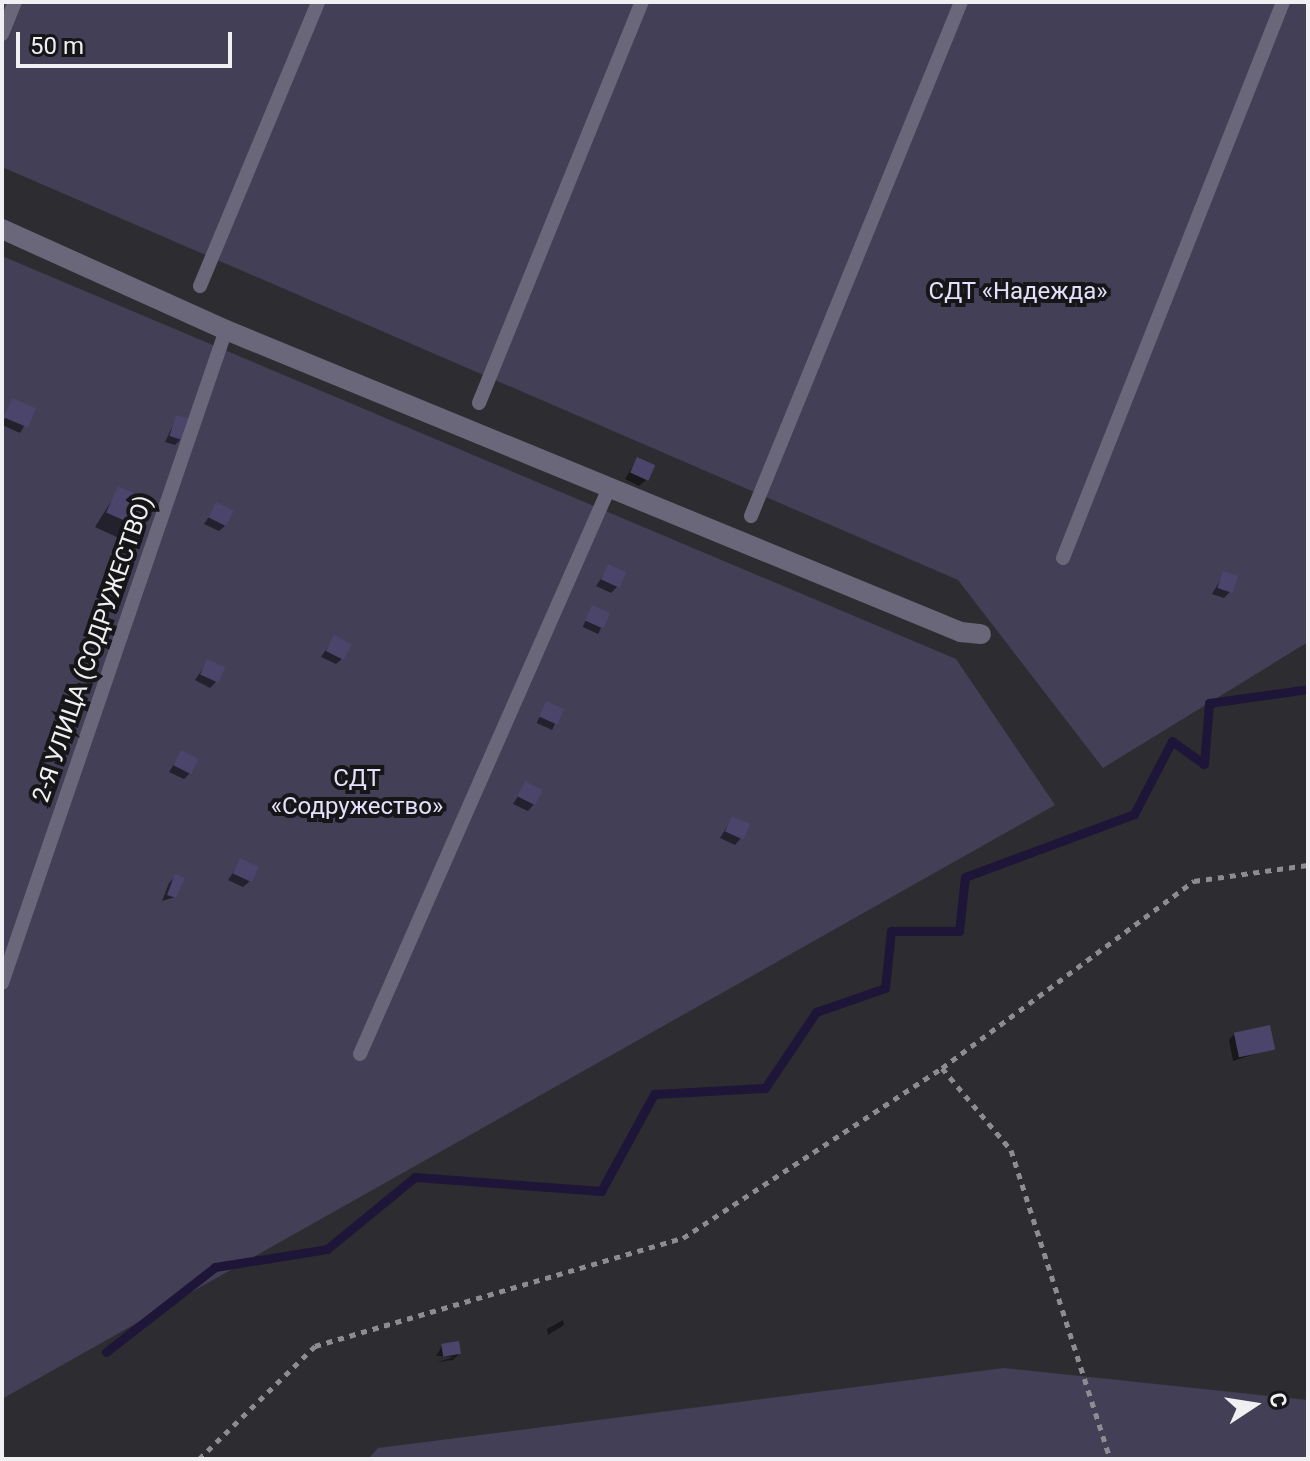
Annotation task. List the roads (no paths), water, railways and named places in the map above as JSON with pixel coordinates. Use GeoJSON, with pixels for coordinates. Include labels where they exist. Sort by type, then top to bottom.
{"type":"FeatureCollection","features":[{"type":"Feature","properties":{"kind":"street"},"geometry":{"type":"LineString","coordinates":[[2,229],[226,330],[961,632],[981,634]]}},
{"type":"Feature","properties":{"kind":"lane"},"geometry":{"type":"LineString","coordinates":[[2,34],[15,2]]}},
{"type":"Feature","properties":{"kind":"lane"},"geometry":{"type":"LineString","coordinates":[[200,286],[318,2]]}},
{"type":"Feature","properties":{"kind":"lane"},"geometry":{"type":"LineString","coordinates":[[479,403],[642,2]]}},
{"type":"Feature","properties":{"kind":"lane"},"geometry":{"type":"LineString","coordinates":[[751,516],[961,2]]}},
{"type":"Feature","properties":{"kind":"lane"},"geometry":{"type":"LineString","coordinates":[[1063,558],[1283,2]]}},
{"type":"Feature","properties":{"kind":"lane","name":"2-Я УЛИЦА (СОДРУЖЕСТВО)"},"geometry":{"type":"LineString","coordinates":[[2,983],[226,330]]}},
{"type":"Feature","properties":{"kind":"lane"},"geometry":{"type":"LineString","coordinates":[[360,1054],[609,488]]}},
{"type":"Feature","properties":{"kind":"waterway"},"geometry":{"type":"LineString","coordinates":[[106,1352],[215,1267],[327,1249],[415,1177],[601,1191],[654,1094],[765,1088],[816,1012],[885,988],[891,931],[959,931],[965,877],[1134,814],[1172,741],[1204,764],[1209,703],[1308,689]]}},
{"type":"Feature","properties":{"kind":"park label","name":"СДТ «Надежда»"},"geometry":{"type":"Point","coordinates":[1018,292]}},
{"type":"Feature","properties":{"kind":"park label","name":"СДТ «Содружество»"},"geometry":{"type":"Point","coordinates":[357,793]}}]}
